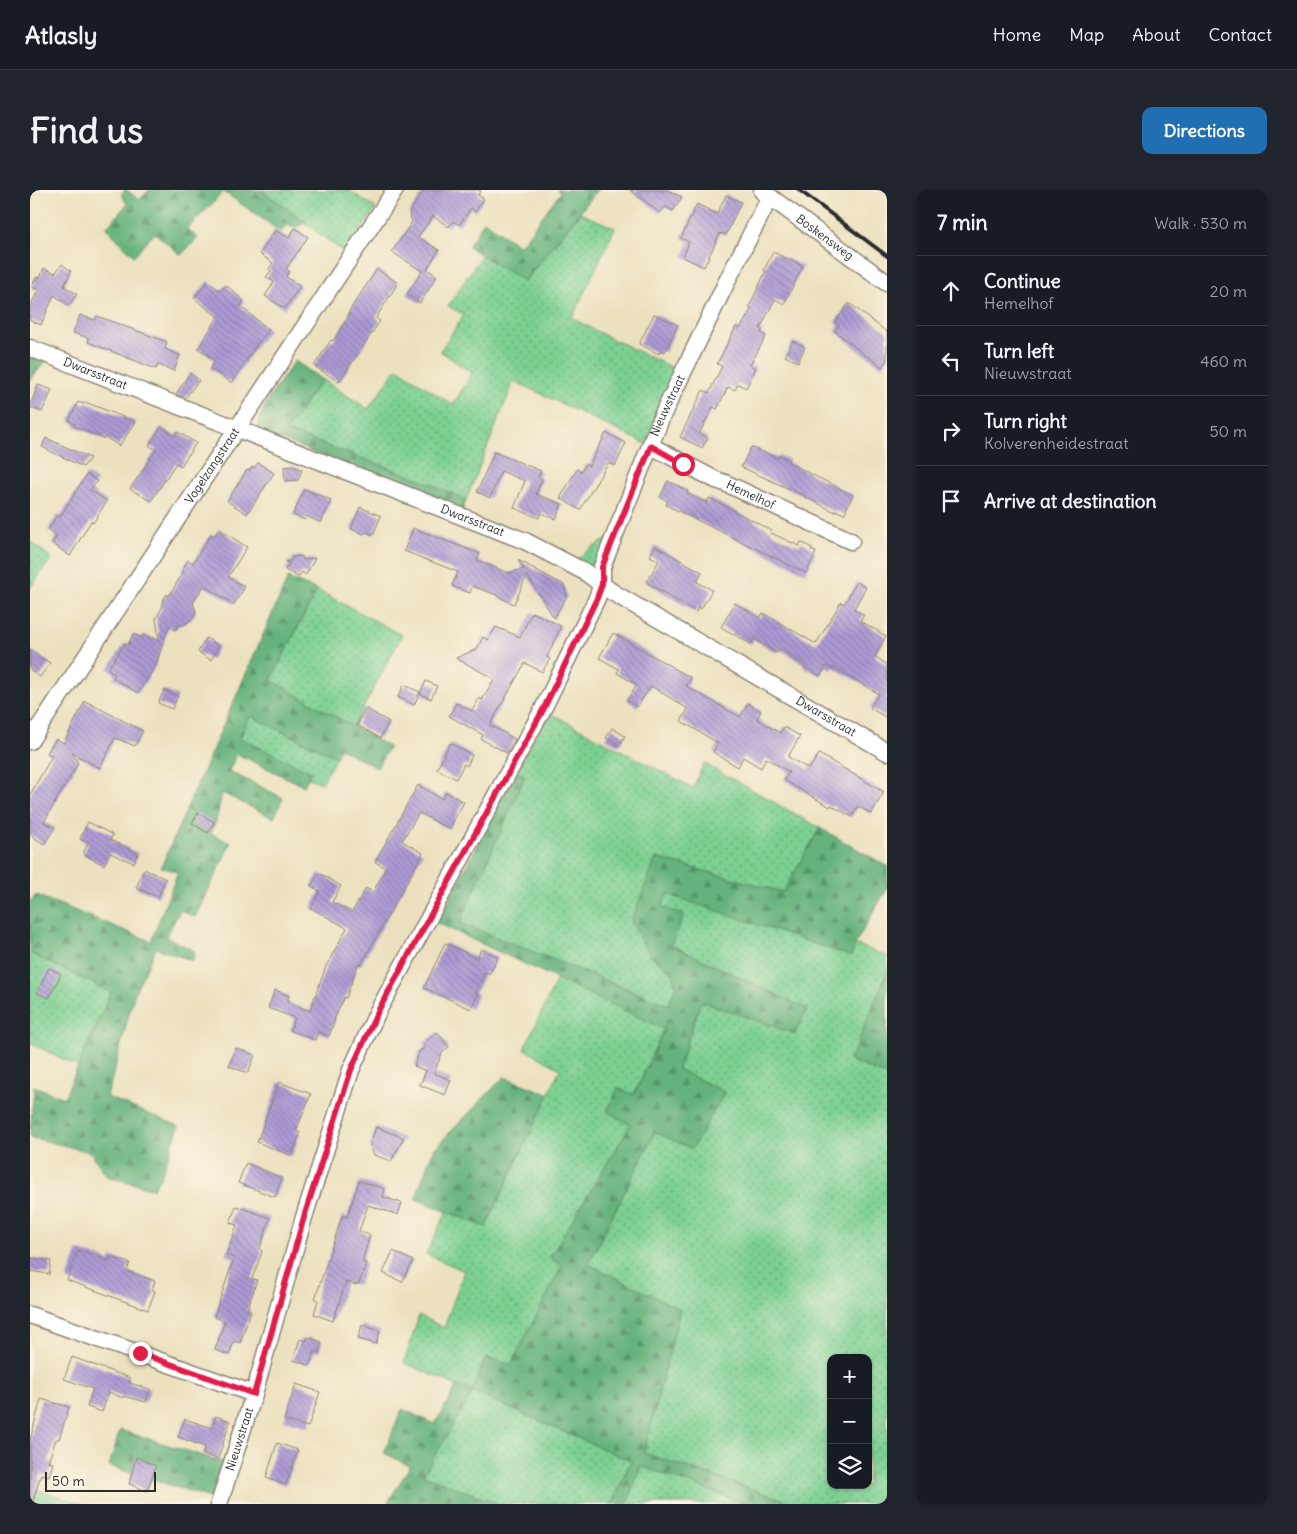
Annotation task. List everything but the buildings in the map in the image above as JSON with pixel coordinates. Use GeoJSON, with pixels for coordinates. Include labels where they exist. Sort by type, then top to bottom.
{"type":"FeatureCollection","features":[{"type":"Feature","properties":{"kind":"street","name":"Vogelzangstraat"},"geometry":{"type":"LineString","coordinates":[[30,741],[395,190]]}},
{"type":"Feature","properties":{"kind":"street","name":"Boskensweg"},"geometry":{"type":"LineString","coordinates":[[766,194],[887,283]]}},
{"type":"Feature","properties":{"kind":"street","name":"Nieuwstraat"},"geometry":{"type":"LineString","coordinates":[[219,1504],[254,1394],[304,1217],[351,1070],[378,1011],[543,710],[597,598],[602,584],[602,567],[662,416],[731,273],[766,194]]}},
{"type":"Feature","properties":{"kind":"street","name":"Dwarsstraat"},"geometry":{"type":"LineString","coordinates":[[30,348],[525,541],[585,572],[612,592],[887,752]]}},
{"type":"Feature","properties":{"kind":"street","name":"Hemelhof"},"geometry":{"type":"LineString","coordinates":[[651,446],[716,480],[851,541]]}},
{"type":"Feature","properties":{"kind":"street"},"geometry":{"type":"LineString","coordinates":[[31,1318],[254,1394]]}},
{"type":"Feature","properties":{"kind":"green space"},"geometry":{"type":"Polygon","coordinates":[[[125,190],[139,200],[149,190],[261,190],[306,222],[297,227],[287,225],[281,232],[224,192],[187,229],[198,238],[181,255],[155,233],[134,256],[106,228],[127,204],[121,194],[125,190]]]}},
{"type":"Feature","properties":{"kind":"green space"},"geometry":{"type":"Polygon","coordinates":[[[261,190],[348,190],[376,208],[345,253],[261,190]]]}},
{"type":"Feature","properties":{"kind":"green space"},"geometry":{"type":"Polygon","coordinates":[[[557,190],[598,190],[524,281],[468,247],[484,221],[520,246],[560,193],[557,190]]]}},
{"type":"Feature","properties":{"kind":"green space"},"geometry":{"type":"Polygon","coordinates":[[[580,213],[615,228],[572,318],[679,371],[646,444],[514,381],[466,500],[417,478],[286,431],[322,379],[368,409],[397,368],[453,405],[472,373],[440,351],[464,315],[448,306],[482,255],[525,281],[580,213]]]}},
{"type":"Feature","properties":{"kind":"green space"},"geometry":{"type":"Polygon","coordinates":[[[30,354],[46,361],[30,380],[30,354]]]}},
{"type":"Feature","properties":{"kind":"green space"},"geometry":{"type":"Polygon","coordinates":[[[295,361],[322,379],[286,431],[417,478],[466,500],[462,513],[258,430],[261,413],[295,361]]]}},
{"type":"Feature","properties":{"kind":"green space"},"geometry":{"type":"Polygon","coordinates":[[[608,539],[596,564],[590,566],[576,560],[593,547],[608,539]]]}},
{"type":"Feature","properties":{"kind":"green space"},"geometry":{"type":"Polygon","coordinates":[[[30,541],[52,558],[30,588],[30,541]]]}},
{"type":"Feature","properties":{"kind":"green space"},"geometry":{"type":"Polygon","coordinates":[[[288,578],[317,590],[271,680],[389,747],[377,768],[340,748],[336,757],[250,716],[240,738],[311,772],[304,786],[237,754],[229,771],[283,798],[274,818],[222,793],[216,822],[210,833],[231,843],[195,917],[180,910],[166,937],[195,951],[193,961],[156,948],[135,992],[107,1097],[179,1126],[162,1174],[153,1189],[107,1176],[90,1152],[30,1137],[34,1086],[64,1098],[111,992],[30,953],[30,901],[36,895],[151,941],[178,872],[161,867],[288,578]]]}},
{"type":"Feature","properties":{"kind":"green space"},"geometry":{"type":"Polygon","coordinates":[[[317,590],[402,635],[353,727],[271,680],[317,590]]]}},
{"type":"Feature","properties":{"kind":"green space"},"geometry":{"type":"Polygon","coordinates":[[[548,712],[693,788],[704,763],[820,828],[783,892],[656,858],[650,955],[673,972],[676,987],[668,1005],[459,923],[525,776],[516,772],[548,712]]]}},
{"type":"Feature","properties":{"kind":"green space"},"geometry":{"type":"Polygon","coordinates":[[[250,716],[336,757],[322,783],[308,778],[310,773],[240,738],[250,716]]]}},
{"type":"Feature","properties":{"kind":"green space"},"geometry":{"type":"Polygon","coordinates":[[[516,772],[525,776],[460,923],[668,1005],[676,987],[673,972],[650,955],[631,922],[656,858],[783,892],[820,828],[887,866],[887,889],[855,944],[851,956],[667,894],[662,907],[684,915],[671,945],[807,1009],[795,1034],[701,1001],[678,1069],[725,1092],[692,1149],[655,1132],[588,1264],[680,1309],[644,1453],[796,1504],[747,1504],[641,1466],[627,1504],[612,1504],[631,1461],[473,1392],[423,1475],[499,1504],[387,1504],[410,1466],[384,1453],[402,1409],[435,1424],[457,1385],[472,1391],[486,1357],[511,1365],[562,1266],[550,1257],[631,1124],[607,1112],[618,1088],[634,1095],[664,1029],[437,923],[516,772]]]}},
{"type":"Feature","properties":{"kind":"green space"},"geometry":{"type":"Polygon","coordinates":[[[667,893],[850,956],[855,944],[887,956],[887,972],[849,1060],[887,1076],[887,1492],[880,1502],[883,1504],[796,1504],[644,1453],[680,1309],[588,1264],[655,1132],[724,1092],[677,1069],[701,1001],[795,1034],[807,1009],[671,945],[662,907],[667,893]]]}},
{"type":"Feature","properties":{"kind":"green space"},"geometry":{"type":"Polygon","coordinates":[[[30,953],[111,992],[79,1067],[30,1043],[30,953]]]}},
{"type":"Feature","properties":{"kind":"green space"},"geometry":{"type":"Polygon","coordinates":[[[887,972],[887,1076],[849,1060],[887,972]]]}},
{"type":"Feature","properties":{"kind":"green space"},"geometry":{"type":"Polygon","coordinates":[[[557,979],[664,1028],[634,1095],[618,1088],[632,1123],[550,1257],[562,1266],[511,1365],[486,1357],[472,1391],[631,1461],[612,1504],[499,1504],[423,1475],[472,1392],[404,1363],[419,1315],[444,1328],[464,1271],[426,1254],[447,1211],[486,1227],[560,1069],[524,1049],[557,979]]]}},
{"type":"Feature","properties":{"kind":"green space"},"geometry":{"type":"Polygon","coordinates":[[[504,1077],[549,1094],[486,1227],[415,1199],[433,1150],[504,1077]]]}},
{"type":"Feature","properties":{"kind":"green space"},"geometry":{"type":"Polygon","coordinates":[[[120,1430],[223,1462],[211,1498],[109,1466],[120,1430]]]}},
{"type":"Feature","properties":{"kind":"green space"},"geometry":{"type":"Polygon","coordinates":[[[641,1466],[747,1504],[627,1504],[641,1466]]]}},
{"type":"Feature","properties":{"kind":"green space"},"geometry":{"type":"Polygon","coordinates":[[[30,1487],[82,1504],[30,1504],[30,1487]]]}},
{"type":"Feature","properties":{"kind":"railway"},"geometry":{"type":"LineString","coordinates":[[799,190],[887,256]]}},
{"type":"Feature","properties":{"kind":"route"},"geometry":{"type":"LineString","coordinates":[[140,1353],[254,1394],[304,1217],[351,1070],[378,1011],[543,710],[597,598],[602,584],[602,567],[651,446],[683,464]]}}]}
